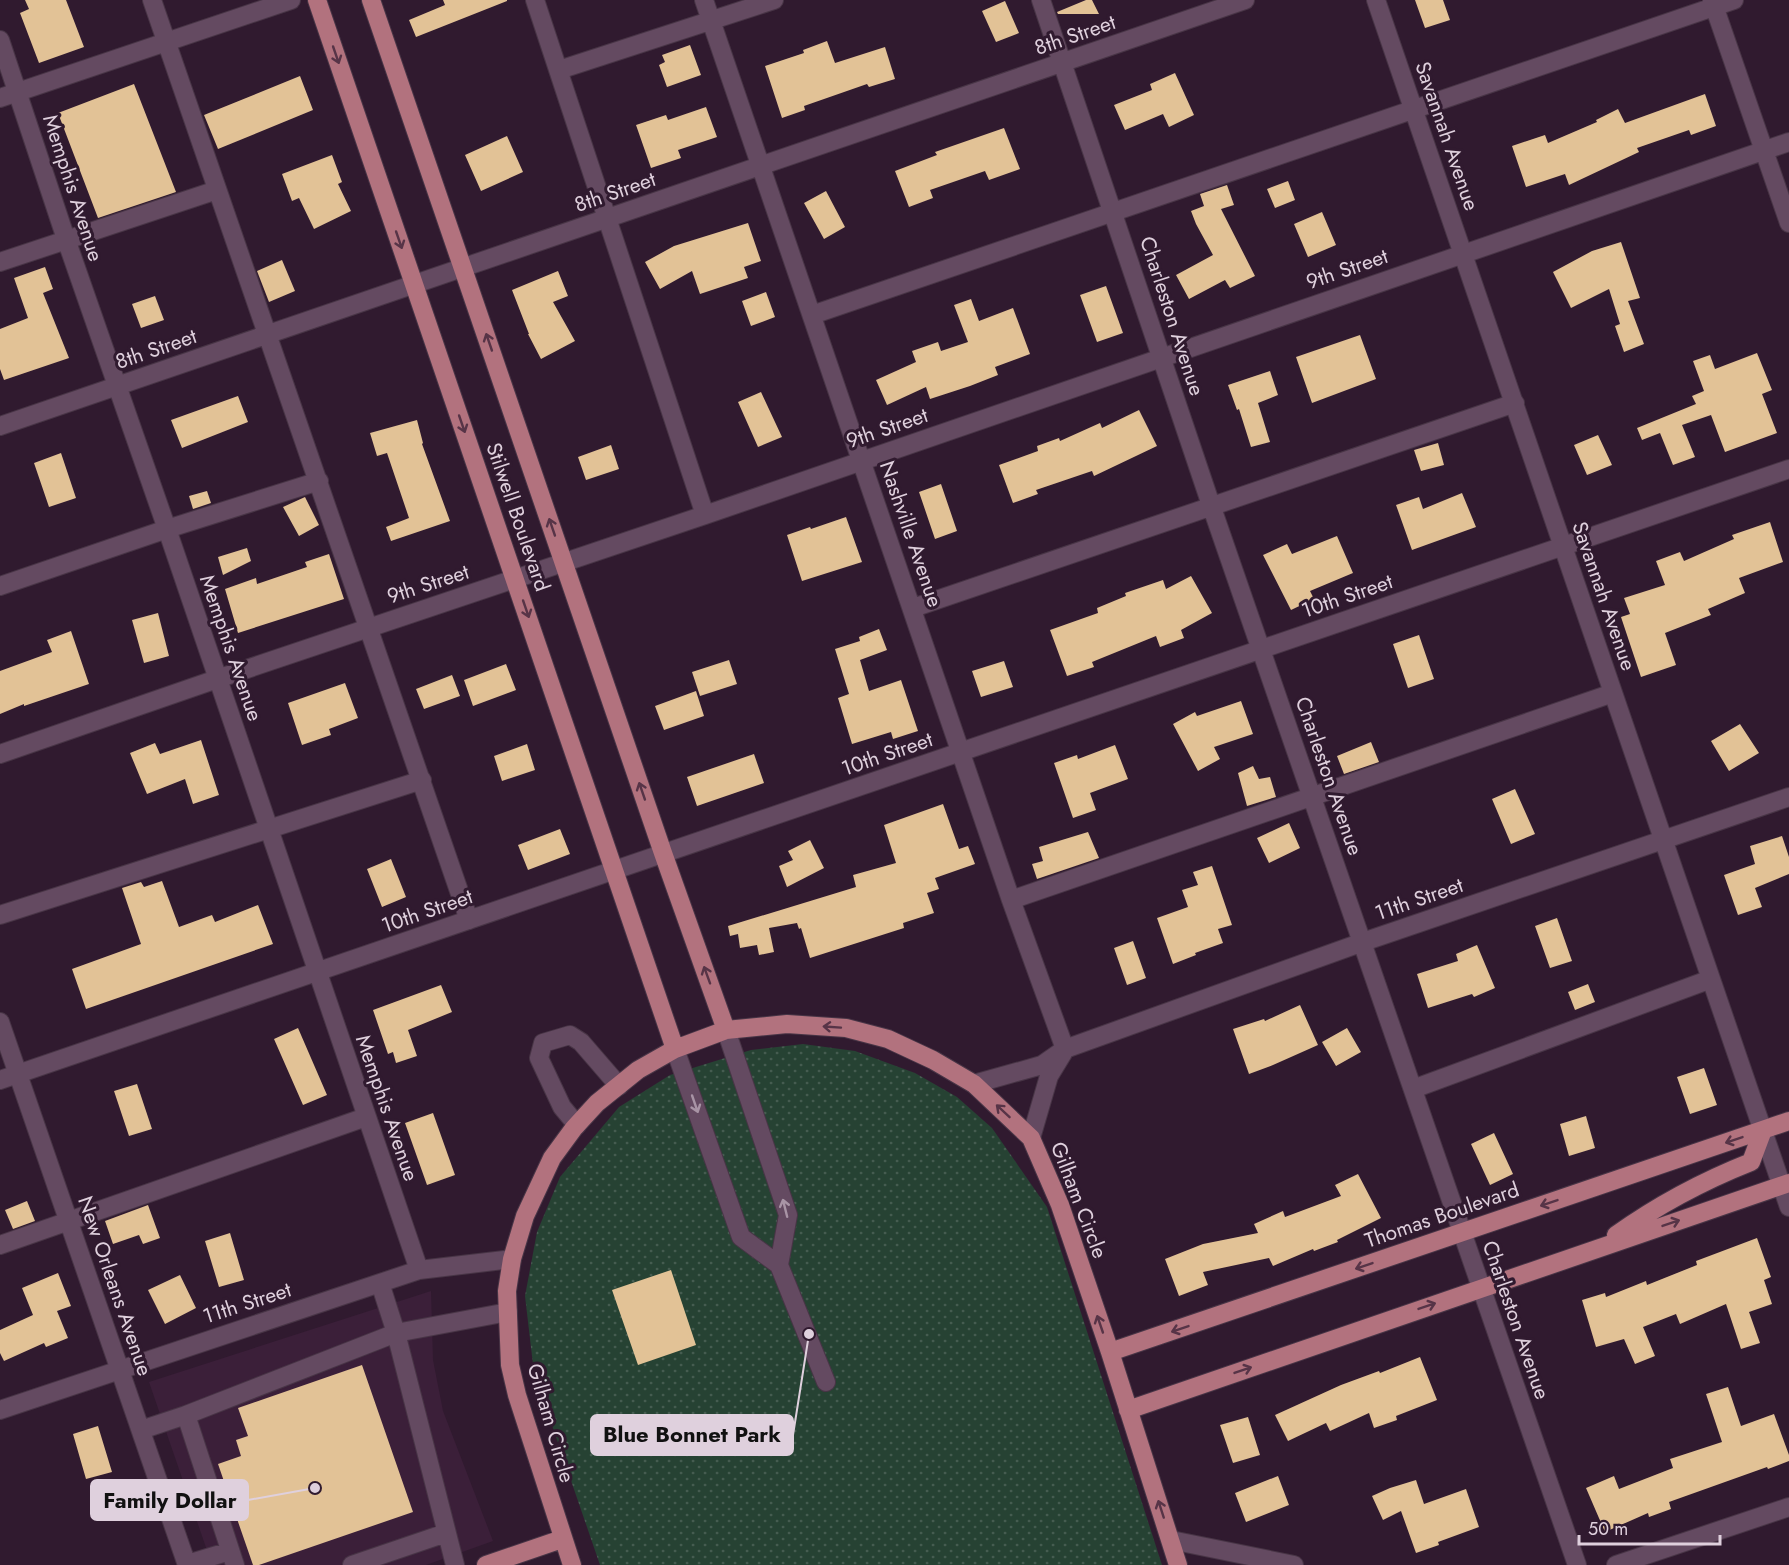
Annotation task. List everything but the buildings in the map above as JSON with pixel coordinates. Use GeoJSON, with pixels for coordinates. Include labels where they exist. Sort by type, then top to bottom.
{"type":"FeatureCollection","features":[{"type":"Feature","properties":{"kind":"main road","name":"Stilwell Boulevard"},"geometry":{"type":"LineString","coordinates":[[317,0],[675,1049]]}},
{"type":"Feature","properties":{"kind":"main road","name":"Stilwell Boulevard"},"geometry":{"type":"LineString","coordinates":[[371,0],[663,853],[726,1030]]}},
{"type":"Feature","properties":{"kind":"main road","name":"Gilham Circle"},"geometry":{"type":"LineString","coordinates":[[572,1565],[517,1395],[510,1365],[507,1291],[512,1259],[537,1188],[552,1158],[577,1125],[597,1103],[638,1070],[675,1049],[726,1030],[788,1024],[846,1028],[888,1039],[933,1060],[974,1084],[1031,1138],[1060,1205],[1178,1565]]}},
{"type":"Feature","properties":{"kind":"main road","name":"Thomas Boulevard"},"geometry":{"type":"LineString","coordinates":[[1110,1352],[1789,1121]]}},
{"type":"Feature","properties":{"kind":"main road"},"geometry":{"type":"LineString","coordinates":[[1600,1247],[1637,1220],[1707,1180],[1751,1162],[1762,1130]]}},
{"type":"Feature","properties":{"kind":"main road"},"geometry":{"type":"LineString","coordinates":[[1128,1410],[1787,1180]]}},
{"type":"Feature","properties":{"kind":"main road"},"geometry":{"type":"LineString","coordinates":[[486,1565],[562,1539]]}},
{"type":"Feature","properties":{"kind":"street"},"geometry":{"type":"LineString","coordinates":[[152,0],[469,920]]}},
{"type":"Feature","properties":{"kind":"street"},"geometry":{"type":"LineString","coordinates":[[0,98],[291,0]]}},
{"type":"Feature","properties":{"kind":"street"},"geometry":{"type":"LineString","coordinates":[[535,0],[609,218],[705,515]]}},
{"type":"Feature","properties":{"kind":"street","name":"Nashville Avenue"},"geometry":{"type":"LineString","coordinates":[[704,0],[1011,900],[1065,1049]]}},
{"type":"Feature","properties":{"kind":"street"},"geometry":{"type":"LineString","coordinates":[[559,70],[774,0]]}},
{"type":"Feature","properties":{"kind":"street","name":"Charleston Avenue"},"geometry":{"type":"LineString","coordinates":[[1041,0],[1211,505],[1577,1565]]}},
{"type":"Feature","properties":{"kind":"street","name":"8th Street"},"geometry":{"type":"LineString","coordinates":[[0,426],[1245,0]]}},
{"type":"Feature","properties":{"kind":"street","name":"Savannah Avenue"},"geometry":{"type":"LineString","coordinates":[[1376,0],[1762,1130],[1787,1180],[1789,1207]]}},
{"type":"Feature","properties":{"kind":"street"},"geometry":{"type":"LineString","coordinates":[[812,315],[1713,3],[1734,0]]}},
{"type":"Feature","properties":{"kind":"street"},"geometry":{"type":"LineString","coordinates":[[1713,3],[1789,223]]}},
{"type":"Feature","properties":{"kind":"street","name":"Memphis Avenue"},"geometry":{"type":"LineString","coordinates":[[0,40],[418,1270]]}},
{"type":"Feature","properties":{"kind":"street","name":"9th Street"},"geometry":{"type":"LineString","coordinates":[[0,754],[369,627],[705,515],[1789,142]]}},
{"type":"Feature","properties":{"kind":"street"},"geometry":{"type":"LineString","coordinates":[[0,262],[217,190]]}},
{"type":"Feature","properties":{"kind":"street"},"geometry":{"type":"LineString","coordinates":[[913,608],[1515,403]]}},
{"type":"Feature","properties":{"kind":"street","name":"10th Street"},"geometry":{"type":"LineString","coordinates":[[0,1080],[1789,469]]}},
{"type":"Feature","properties":{"kind":"street"},"geometry":{"type":"LineString","coordinates":[[0,586],[167,529],[319,481]]}},
{"type":"Feature","properties":{"kind":"street"},"geometry":{"type":"LineString","coordinates":[[1011,900],[1613,693]]}},
{"type":"Feature","properties":{"kind":"street"},"geometry":{"type":"LineString","coordinates":[[0,915],[422,780]]}},
{"type":"Feature","properties":{"kind":"street","name":"11th Street"},"geometry":{"type":"LineString","coordinates":[[974,1084],[1042,1065],[1065,1049],[1363,942],[1789,797]]}},
{"type":"Feature","properties":{"kind":"street"},"geometry":{"type":"LineString","coordinates":[[1413,1089],[1711,979]]}},
{"type":"Feature","properties":{"kind":"street","name":"New Orleans Avenue"},"geometry":{"type":"LineString","coordinates":[[0,1022],[187,1564]]}},
{"type":"Feature","properties":{"kind":"street"},"geometry":{"type":"LineString","coordinates":[[726,1030],[788,1215],[779,1265]]}},
{"type":"Feature","properties":{"kind":"street"},"geometry":{"type":"LineString","coordinates":[[577,1125],[562,1107],[539,1058],[543,1042],[570,1035],[582,1042],[619,1086]]}},
{"type":"Feature","properties":{"kind":"street"},"geometry":{"type":"LineString","coordinates":[[675,1049],[741,1237],[779,1265],[826,1382]]}},
{"type":"Feature","properties":{"kind":"street"},"geometry":{"type":"LineString","coordinates":[[1031,1138],[1049,1077],[1065,1049]]}},
{"type":"Feature","properties":{"kind":"street"},"geometry":{"type":"LineString","coordinates":[[0,1245],[366,1117]]}},
{"type":"Feature","properties":{"kind":"street","name":"11th Street"},"geometry":{"type":"LineString","coordinates":[[0,1410],[418,1270],[512,1259]]}},
{"type":"Feature","properties":{"kind":"street"},"geometry":{"type":"LineString","coordinates":[[380,1283],[396,1333],[455,1565]]}},
{"type":"Feature","properties":{"kind":"street"},"geometry":{"type":"LineString","coordinates":[[141,1430],[396,1333],[507,1312]]}},
{"type":"Feature","properties":{"kind":"street"},"geometry":{"type":"LineString","coordinates":[[186,1414],[233,1558],[187,1564]]}},
{"type":"Feature","properties":{"kind":"street"},"geometry":{"type":"LineString","coordinates":[[1616,1565],[1789,1507]]}},
{"type":"Feature","properties":{"kind":"street"},"geometry":{"type":"LineString","coordinates":[[352,1565],[446,1533]]}},
{"type":"Feature","properties":{"kind":"street"},"geometry":{"type":"LineString","coordinates":[[1171,1540],[1234,1559],[1294,1565]]}},
{"type":"Feature","properties":{"kind":"shaded area"},"geometry":{"type":"Polygon","coordinates":[[[431,1291],[433,1360],[443,1411],[493,1541],[426,1565],[212,1565],[149,1382],[431,1291]]]}},
{"type":"Feature","properties":{"kind":"green space"},"geometry":{"type":"Polygon","coordinates":[[[803,1044],[855,1051],[915,1073],[957,1097],[992,1128],[1047,1207],[1162,1565],[600,1565],[534,1373],[525,1296],[537,1232],[560,1177],[619,1107],[670,1075],[751,1050],[803,1044]]]}},
{"type":"Feature","properties":{"kind":"place","name":"Blue Bonnet Park"},"geometry":{"type":"Point","coordinates":[809,1334]}},
{"type":"Feature","properties":{"kind":"place","name":"Family Dollar"},"geometry":{"type":"Point","coordinates":[315,1488]}}]}
